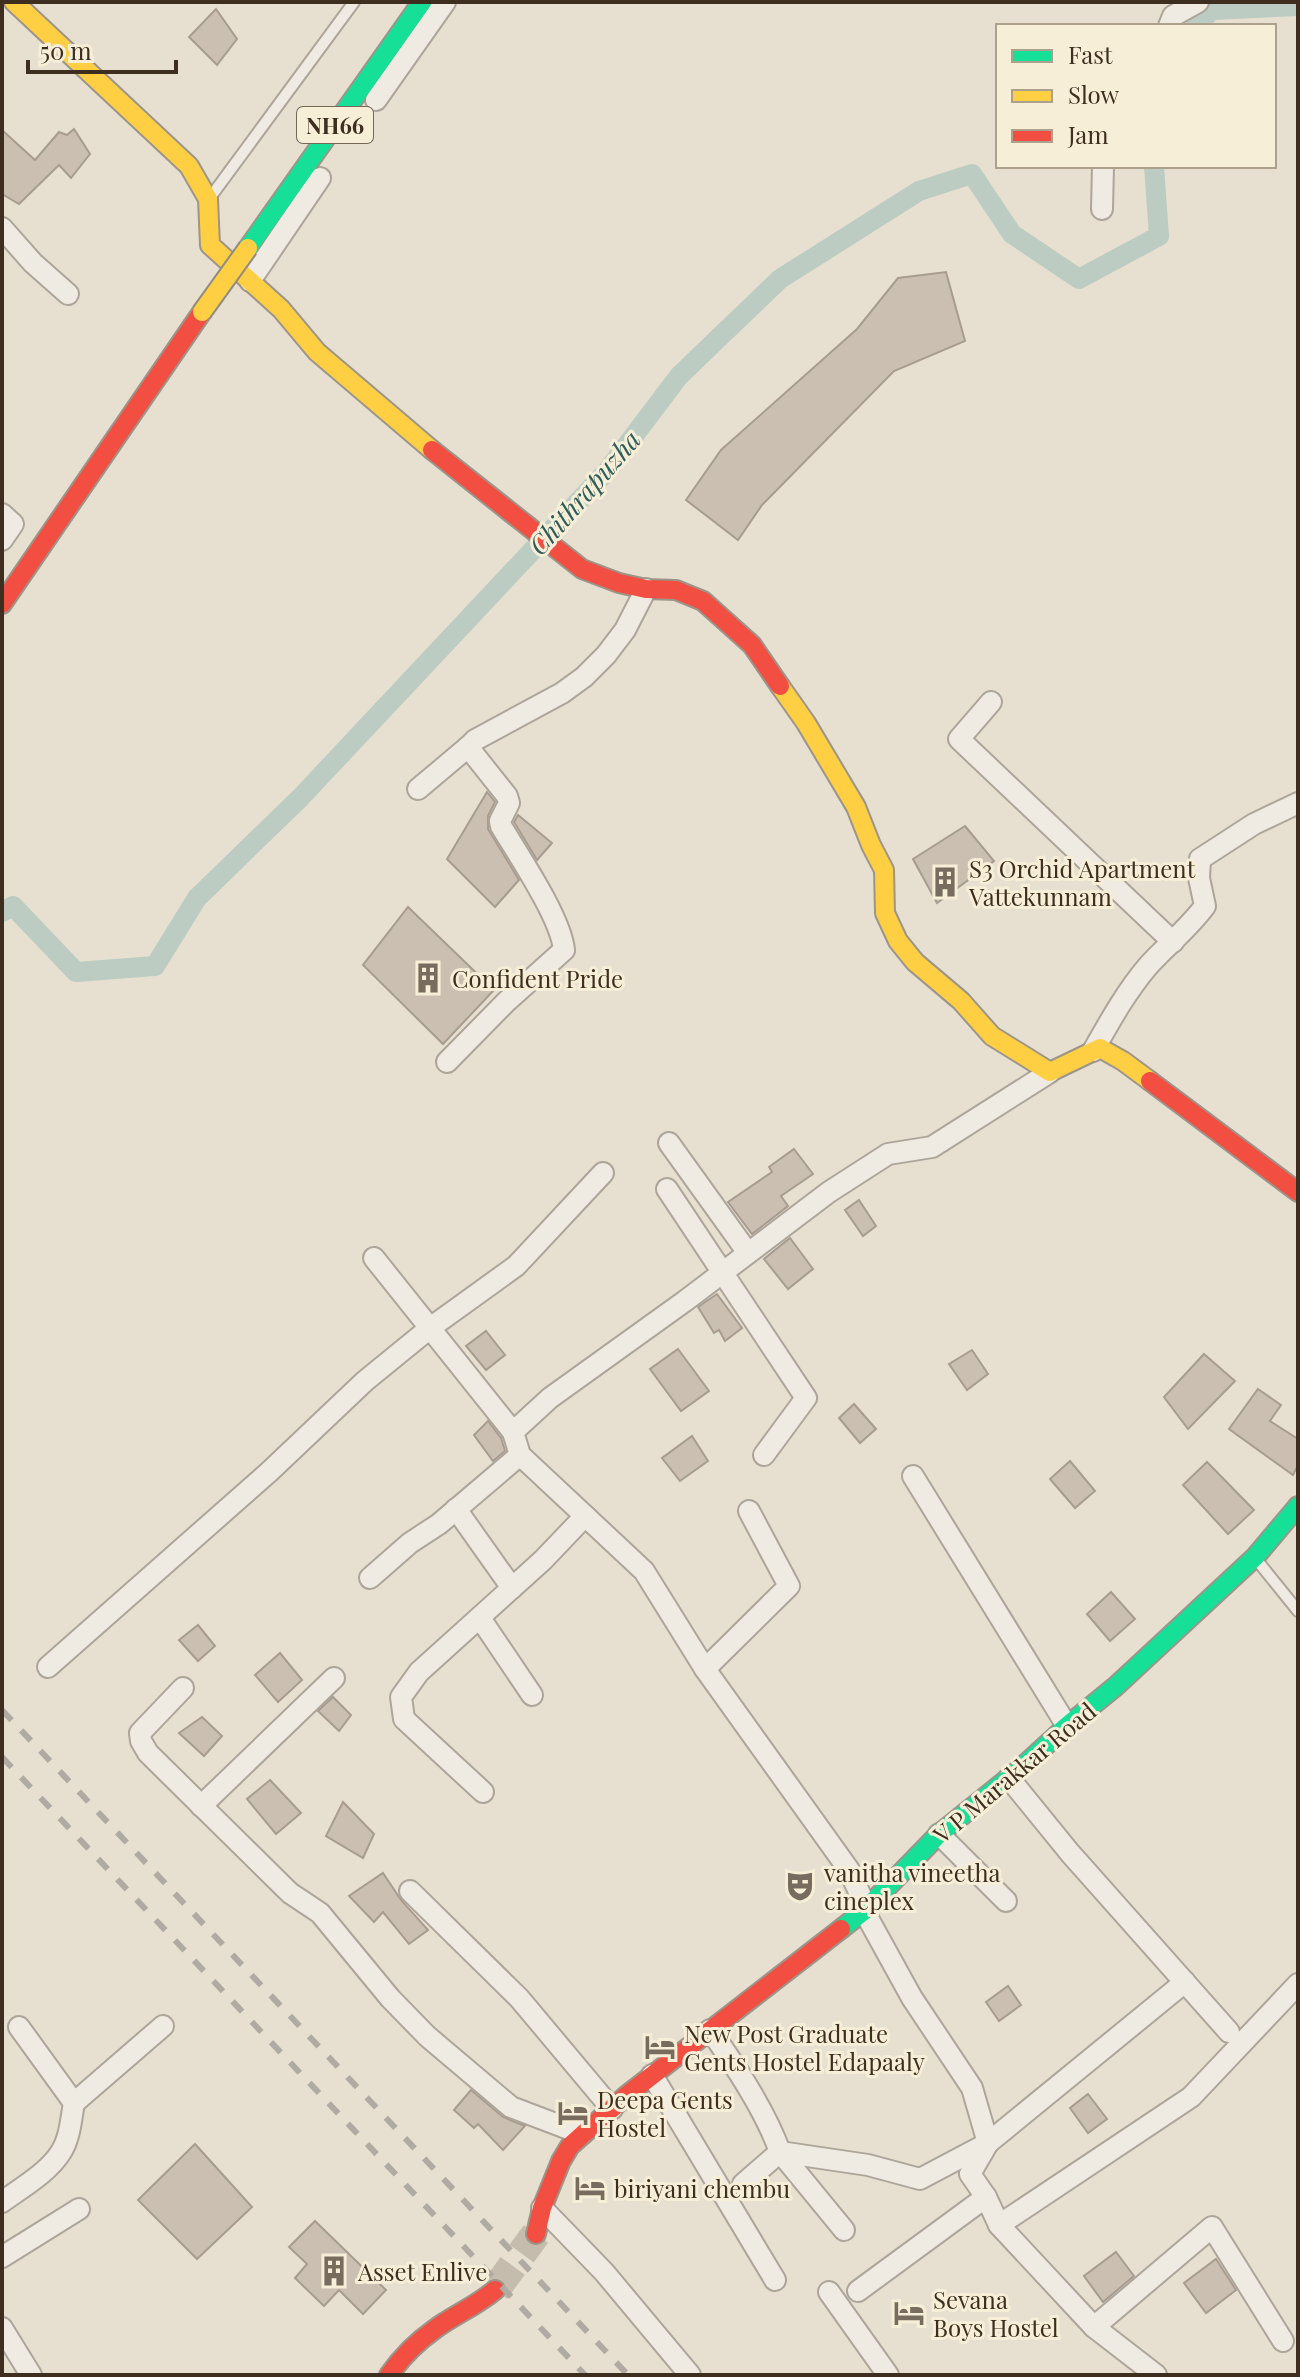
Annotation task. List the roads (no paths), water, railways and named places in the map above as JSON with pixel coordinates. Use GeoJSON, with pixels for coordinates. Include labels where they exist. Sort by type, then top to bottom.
{"type":"FeatureCollection","features":[{"type":"Feature","properties":{"kind":"main road"},"geometry":{"type":"LineString","coordinates":[[14,2],[189,166],[208,199],[210,245],[281,309],[317,352],[419,440],[582,569],[619,583],[646,589],[676,590],[703,601],[752,645],[806,723],[856,807],[884,870],[885,913],[898,941],[915,962],[961,1001],[992,1036],[1050,1072],[1100,1048],[1123,1061],[1298,1192]]}},
{"type":"Feature","properties":{"kind":"main road","name":"NH66"},"geometry":{"type":"LineString","coordinates":[[2,604],[69,502],[422,2]]}},
{"type":"Feature","properties":{"kind":"main road","name":"V P Marakkar Road"},"geometry":{"type":"LineString","coordinates":[[536,2234],[542,2208],[561,2161],[582,2134],[652,2075],[864,1911],[939,1834],[1116,1686],[1255,1557],[1298,1506]]}},
{"type":"Feature","properties":{"kind":"main road"},"geometry":{"type":"LineString","coordinates":[[389,2375],[434,2329],[478,2304],[495,2290]]}},
{"type":"Feature","properties":{"kind":"street"},"geometry":{"type":"LineString","coordinates":[[250,281],[445,2]]}},
{"type":"Feature","properties":{"kind":"street"},"geometry":{"type":"LineString","coordinates":[[1170,24],[1173,16],[1198,2]]}},
{"type":"Feature","properties":{"kind":"street"},"geometry":{"type":"LineString","coordinates":[[1102,209],[1103,168]]}},
{"type":"Feature","properties":{"kind":"street"},"geometry":{"type":"LineString","coordinates":[[2,228],[33,263],[68,294]]}},
{"type":"Feature","properties":{"kind":"street"},"geometry":{"type":"LineString","coordinates":[[2,514],[13,524],[2,540]]}},
{"type":"Feature","properties":{"kind":"street"},"geometry":{"type":"LineString","coordinates":[[418,789],[475,740],[562,693],[584,677],[625,630],[646,589]]}},
{"type":"Feature","properties":{"kind":"street"},"geometry":{"type":"LineString","coordinates":[[991,702],[959,739],[1173,942]]}},
{"type":"Feature","properties":{"kind":"street"},"geometry":{"type":"LineString","coordinates":[[447,1062],[506,1002],[564,950],[563,939],[540,891],[501,826],[500,821],[509,803],[507,796],[468,747]]}},
{"type":"Feature","properties":{"kind":"street"},"geometry":{"type":"LineString","coordinates":[[1093,1051],[1124,997],[1150,964],[1191,925],[1205,906],[1199,878],[1200,859],[1254,824],[1298,803]]}},
{"type":"Feature","properties":{"kind":"street"},"geometry":{"type":"LineString","coordinates":[[513,1432],[550,1398],[829,1192],[888,1154],[932,1147],[1050,1072]]}},
{"type":"Feature","properties":{"kind":"street"},"geometry":{"type":"LineString","coordinates":[[669,1143],[748,1253]]}},
{"type":"Feature","properties":{"kind":"street"},"geometry":{"type":"LineString","coordinates":[[48,1667],[269,1472],[365,1381],[430,1328],[516,1266],[603,1173]]}},
{"type":"Feature","properties":{"kind":"street"},"geometry":{"type":"LineString","coordinates":[[667,1189],[806,1398],[764,1455]]}},
{"type":"Feature","properties":{"kind":"street"},"geometry":{"type":"LineString","coordinates":[[374,1258],[513,1432],[520,1455],[644,1571],[705,1669],[849,1870],[864,1911],[912,1998],[972,2088],[988,2143],[970,2174],[986,2197],[999,2225],[1094,2327],[1156,2375]]}},
{"type":"Feature","properties":{"kind":"street"},"geometry":{"type":"LineString","coordinates":[[370,1578],[520,1455]]}},
{"type":"Feature","properties":{"kind":"street"},"geometry":{"type":"LineString","coordinates":[[913,1476],[1067,1726]]}},
{"type":"Feature","properties":{"kind":"street"},"geometry":{"type":"LineString","coordinates":[[456,1509],[512,1588]]}},
{"type":"Feature","properties":{"kind":"street"},"geometry":{"type":"LineString","coordinates":[[705,1669],[789,1586],[749,1511]]}},
{"type":"Feature","properties":{"kind":"street"},"geometry":{"type":"LineString","coordinates":[[483,1792],[404,1719],[401,1697],[419,1672],[512,1588],[585,1516]]}},
{"type":"Feature","properties":{"kind":"street"},"geometry":{"type":"LineString","coordinates":[[480,1618],[532,1695]]}},
{"type":"Feature","properties":{"kind":"street"},"geometry":{"type":"LineString","coordinates":[[201,1806],[334,1678]]}},
{"type":"Feature","properties":{"kind":"street"},"geometry":{"type":"LineString","coordinates":[[183,1688],[140,1733],[148,1753],[290,1893],[320,1913],[390,1998],[427,2036],[511,2107],[582,2134]]}},
{"type":"Feature","properties":{"kind":"street"},"geometry":{"type":"LineString","coordinates":[[1009,1778],[1070,1853],[1229,2032]]}},
{"type":"Feature","properties":{"kind":"street"},"geometry":{"type":"LineString","coordinates":[[939,1834],[1006,1901]]}},
{"type":"Feature","properties":{"kind":"street"},"geometry":{"type":"LineString","coordinates":[[410,1891],[519,1998],[612,2109]]}},
{"type":"Feature","properties":{"kind":"street"},"geometry":{"type":"LineString","coordinates":[[743,2184],[780,2152],[868,2165],[920,2179],[988,2143],[1185,1982]]}},
{"type":"Feature","properties":{"kind":"street"},"geometry":{"type":"LineString","coordinates":[[999,2225],[1191,2097],[1298,1984]]}},
{"type":"Feature","properties":{"kind":"street"},"geometry":{"type":"LineString","coordinates":[[2,2202],[51,2164],[61,2152],[74,2103],[163,2026]]}},
{"type":"Feature","properties":{"kind":"street"},"geometry":{"type":"LineString","coordinates":[[19,2027],[74,2103]]}},
{"type":"Feature","properties":{"kind":"street"},"geometry":{"type":"LineString","coordinates":[[710,2030],[774,2134],[780,2152],[844,2230]]}},
{"type":"Feature","properties":{"kind":"street"},"geometry":{"type":"LineString","coordinates":[[652,2075],[775,2280]]}},
{"type":"Feature","properties":{"kind":"street"},"geometry":{"type":"LineString","coordinates":[[858,2291],[986,2197]]}},
{"type":"Feature","properties":{"kind":"street"},"geometry":{"type":"LineString","coordinates":[[542,2208],[604,2272],[690,2375]]}},
{"type":"Feature","properties":{"kind":"street"},"geometry":{"type":"LineString","coordinates":[[2,2257],[79,2209]]}},
{"type":"Feature","properties":{"kind":"street"},"geometry":{"type":"LineString","coordinates":[[1094,2327],[1212,2227],[1283,2341]]}},
{"type":"Feature","properties":{"kind":"street"},"geometry":{"type":"LineString","coordinates":[[829,2292],[888,2375]]}},
{"type":"Feature","properties":{"kind":"street"},"geometry":{"type":"LineString","coordinates":[[2,2329],[31,2375]]}},
{"type":"Feature","properties":{"kind":"lane"},"geometry":{"type":"LineString","coordinates":[[208,199],[354,2]]}},
{"type":"Feature","properties":{"kind":"lane"},"geometry":{"type":"LineString","coordinates":[[1255,1557],[1298,1611]]}},
{"type":"Feature","properties":{"kind":"waterway","name":"Chithrapuzha"},"geometry":{"type":"LineString","coordinates":[[1198,24],[1212,10],[1298,6]]}},
{"type":"Feature","properties":{"kind":"waterway","name":"Chithrapuzha"},"geometry":{"type":"LineString","coordinates":[[2,912],[13,906],[76,972],[155,966],[197,898],[301,797],[608,470],[679,376],[780,279],[919,191],[972,174],[1012,234],[1079,279],[1159,236],[1154,168]]}},
{"type":"Feature","properties":{"kind":"tunnel"},"geometry":{"type":"LineString","coordinates":[[495,2290],[536,2234]]}},
{"type":"Feature","properties":{"kind":"railway"},"geometry":{"type":"LineString","coordinates":[[2,1710],[628,2375]]}},
{"type":"Feature","properties":{"kind":"railway"},"geometry":{"type":"LineString","coordinates":[[2,1757],[585,2375]]}},
{"type":"Feature","properties":{"kind":"place","name":"S3 Orchid Apartment Vattekunnam"},"geometry":{"type":"Point","coordinates":[945,882]}},
{"type":"Feature","properties":{"kind":"place","name":"Confident Pride"},"geometry":{"type":"Point","coordinates":[428,978]}},
{"type":"Feature","properties":{"kind":"place","name":"vanitha vineetha cineplex"},"geometry":{"type":"Point","coordinates":[800,1886]}},
{"type":"Feature","properties":{"kind":"place","name":"New Post Graduate Gents Hostel Edapaaly"},"geometry":{"type":"Point","coordinates":[660,2047]}},
{"type":"Feature","properties":{"kind":"place","name":"Deepa Gents Hostel"},"geometry":{"type":"Point","coordinates":[573,2113]}},
{"type":"Feature","properties":{"kind":"place","name":"biriyani chembu"},"geometry":{"type":"Point","coordinates":[590,2188]}},
{"type":"Feature","properties":{"kind":"place","name":"Asset Enlive"},"geometry":{"type":"Point","coordinates":[334,2271]}},
{"type":"Feature","properties":{"kind":"place","name":"Sevana Boys Hostel"},"geometry":{"type":"Point","coordinates":[909,2313]}}]}
